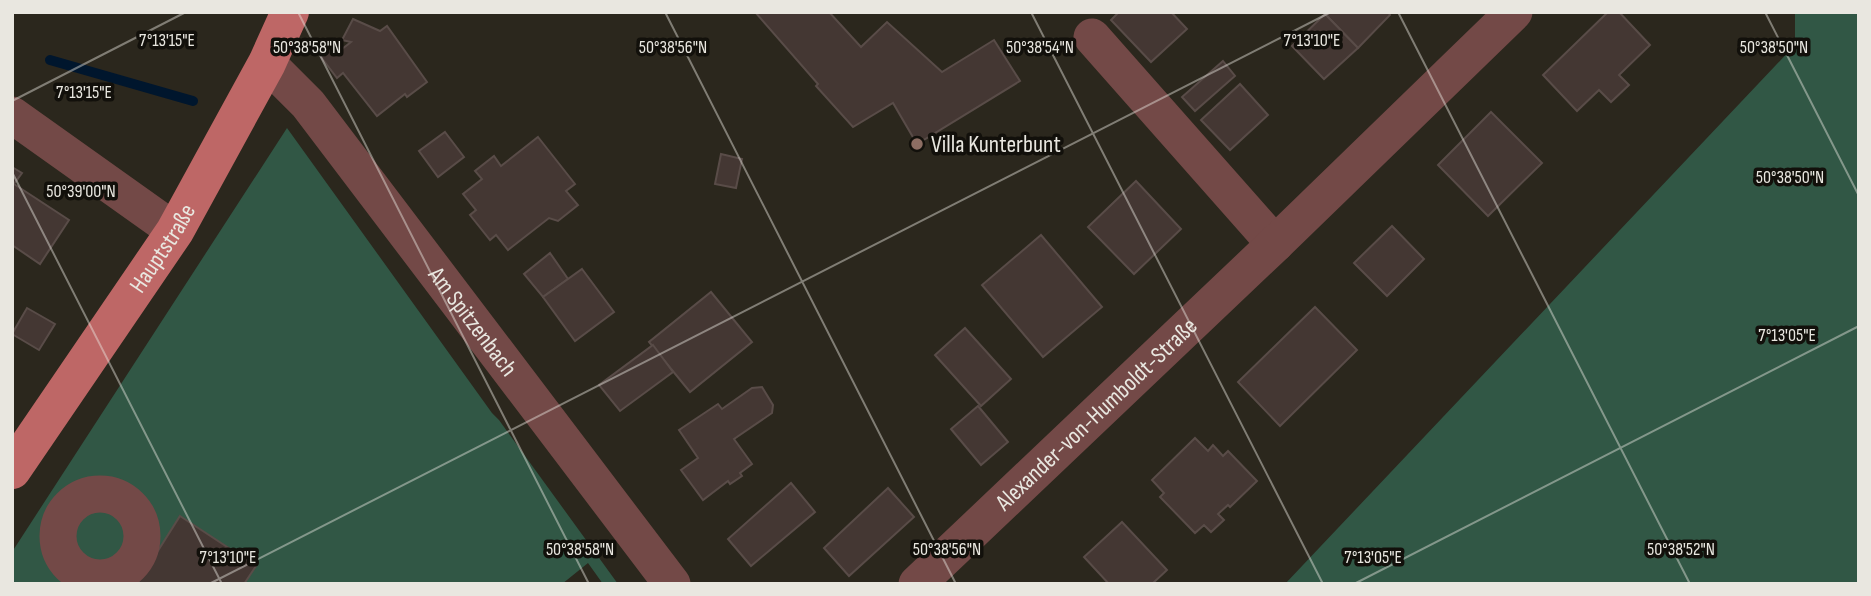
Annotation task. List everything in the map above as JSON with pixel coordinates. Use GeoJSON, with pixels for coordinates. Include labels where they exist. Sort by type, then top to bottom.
{"type":"FeatureCollection","features":[{"type":"Feature","properties":{"kind":"main road","name":"Hauptstraße"},"geometry":{"type":"LineString","coordinates":[[12,470],[175,231],[267,63],[290,12]]}},
{"type":"Feature","properties":{"kind":"street","name":"Alexander-von-Humboldt-Straße"},"geometry":{"type":"LineString","coordinates":[[917,584],[1275,244],[1514,12]]}},
{"type":"Feature","properties":{"kind":"street"},"geometry":{"type":"LineString","coordinates":[[1093,37],[1275,244]]}},
{"type":"Feature","properties":{"kind":"street","name":"Am Spitzenbach"},"geometry":{"type":"LineString","coordinates":[[267,63],[308,104],[672,584]]}},
{"type":"Feature","properties":{"kind":"street"},"geometry":{"type":"LineString","coordinates":[[12,115],[175,231]]}},
{"type":"Feature","properties":{"kind":"green space"},"geometry":{"type":"Polygon","coordinates":[[[1795,12],[1859,12],[1859,584],[1285,584],[1795,45],[1795,12]]]}},
{"type":"Feature","properties":{"kind":"green space"},"geometry":{"type":"Polygon","coordinates":[[[287,128],[618,584],[603,584],[588,563],[562,584],[244,584],[255,565],[181,517],[137,584],[12,584],[12,552],[287,128]]]}},
{"type":"Feature","properties":{"kind":"building"},"geometry":{"type":"Polygon","coordinates":[[[755,12],[829,12],[861,47],[887,22],[942,72],[994,40],[1020,81],[917,144],[893,103],[853,127],[755,12]]]}},
{"type":"Feature","properties":{"kind":"building"},"geometry":{"type":"Polygon","coordinates":[[[1119,12],[1171,12],[1187,29],[1151,62],[1111,20],[1119,12]]]}},
{"type":"Feature","properties":{"kind":"building"},"geometry":{"type":"Polygon","coordinates":[[[1326,12],[1388,12],[1390,15],[1358,48],[1326,12]]]}},
{"type":"Feature","properties":{"kind":"building"},"geometry":{"type":"Polygon","coordinates":[[[1608,12],[1619,12],[1650,45],[1619,75],[1629,85],[1611,102],[1599,90],[1577,111],[1543,75],[1608,12]]]}},
{"type":"Feature","properties":{"kind":"building"},"geometry":{"type":"Polygon","coordinates":[[[1325,14],[1358,48],[1324,79],[1292,46],[1325,14]]]}},
{"type":"Feature","properties":{"kind":"building"},"geometry":{"type":"Polygon","coordinates":[[[353,19],[380,31],[387,26],[427,82],[407,97],[405,94],[377,116],[343,73],[337,78],[321,57],[339,44],[342,49],[351,42],[342,40],[353,19]]]}},
{"type":"Feature","properties":{"kind":"building"},"geometry":{"type":"Polygon","coordinates":[[[1223,61],[1235,76],[1195,111],[1182,97],[1223,61]]]}},
{"type":"Feature","properties":{"kind":"building"},"geometry":{"type":"Polygon","coordinates":[[[1240,84],[1268,115],[1230,150],[1201,120],[1240,84]]]}},
{"type":"Feature","properties":{"kind":"building"},"geometry":{"type":"Polygon","coordinates":[[[1491,112],[1542,163],[1488,216],[1438,165],[1491,112]]]}},
{"type":"Feature","properties":{"kind":"building"},"geometry":{"type":"Polygon","coordinates":[[[445,132],[464,157],[438,177],[419,151],[445,132]]]}},
{"type":"Feature","properties":{"kind":"building"},"geometry":{"type":"Polygon","coordinates":[[[538,137],[575,184],[566,191],[578,205],[558,221],[549,218],[508,250],[496,235],[490,240],[470,215],[476,210],[463,194],[482,179],[475,171],[494,156],[501,166],[538,137]]]}},
{"type":"Feature","properties":{"kind":"building"},"geometry":{"type":"Polygon","coordinates":[[[721,154],[742,159],[736,188],[715,184],[721,154]]]}},
{"type":"Feature","properties":{"kind":"building"},"geometry":{"type":"Polygon","coordinates":[[[12,167],[22,173],[14,184],[69,220],[40,264],[12,245],[12,167]]]}},
{"type":"Feature","properties":{"kind":"building"},"geometry":{"type":"Polygon","coordinates":[[[1136,181],[1181,229],[1134,274],[1088,227],[1136,181]]]}},
{"type":"Feature","properties":{"kind":"building"},"geometry":{"type":"Polygon","coordinates":[[[1392,226],[1424,259],[1387,296],[1354,263],[1392,226]]]}},
{"type":"Feature","properties":{"kind":"building"},"geometry":{"type":"Polygon","coordinates":[[[1041,235],[1102,307],[1043,357],[982,285],[1041,235]]]}},
{"type":"Feature","properties":{"kind":"building"},"geometry":{"type":"Polygon","coordinates":[[[550,253],[568,279],[543,297],[524,274],[550,253]]]}},
{"type":"Feature","properties":{"kind":"building"},"geometry":{"type":"Polygon","coordinates":[[[582,269],[614,312],[575,341],[543,297],[582,269]]]}},
{"type":"Feature","properties":{"kind":"building"},"geometry":{"type":"Polygon","coordinates":[[[711,292],[752,342],[690,392],[649,342],[711,292]]]}},
{"type":"Feature","properties":{"kind":"building"},"geometry":{"type":"Polygon","coordinates":[[[1315,307],[1357,350],[1280,426],[1238,382],[1315,307]]]}},
{"type":"Feature","properties":{"kind":"building"},"geometry":{"type":"Polygon","coordinates":[[[27,308],[55,324],[39,350],[12,334],[27,308]]]}},
{"type":"Feature","properties":{"kind":"building"},"geometry":{"type":"Polygon","coordinates":[[[965,328],[1011,379],[981,406],[935,355],[965,328]]]}},
{"type":"Feature","properties":{"kind":"building"},"geometry":{"type":"Polygon","coordinates":[[[653,345],[673,372],[620,411],[599,385],[653,345]]]}},
{"type":"Feature","properties":{"kind":"building"},"geometry":{"type":"Polygon","coordinates":[[[762,387],[773,405],[772,413],[734,439],[752,464],[740,473],[742,476],[730,484],[728,481],[703,500],[681,470],[698,458],[679,430],[718,404],[722,409],[752,388],[762,387]]]}},
{"type":"Feature","properties":{"kind":"building"},"geometry":{"type":"Polygon","coordinates":[[[978,406],[1008,442],[981,465],[951,429],[978,406]]]}},
{"type":"Feature","properties":{"kind":"building"},"geometry":{"type":"Polygon","coordinates":[[[1195,438],[1208,451],[1213,445],[1223,456],[1228,451],[1257,481],[1230,507],[1228,505],[1218,514],[1224,520],[1211,532],[1204,525],[1195,533],[1160,497],[1164,493],[1152,480],[1195,438]]]}},
{"type":"Feature","properties":{"kind":"building"},"geometry":{"type":"Polygon","coordinates":[[[791,483],[815,512],[751,566],[728,539],[791,483]]]}},
{"type":"Feature","properties":{"kind":"building"},"geometry":{"type":"Polygon","coordinates":[[[888,488],[914,517],[849,576],[824,548],[888,488]]]}},
{"type":"Feature","properties":{"kind":"building"},"geometry":{"type":"Polygon","coordinates":[[[180,516],[256,566],[244,584],[137,584],[180,516]]]}},
{"type":"Feature","properties":{"kind":"building"},"geometry":{"type":"Polygon","coordinates":[[[1122,522],[1167,570],[1152,584],[1109,584],[1084,557],[1122,522]]]}},
{"type":"Feature","properties":{"kind":"waterway"},"geometry":{"type":"LineString","coordinates":[[50,60],[193,101]]}},
{"type":"Feature","properties":{"kind":"place","name":"Villa Kunterbunt"},"geometry":{"type":"Point","coordinates":[917,144]}}]}
